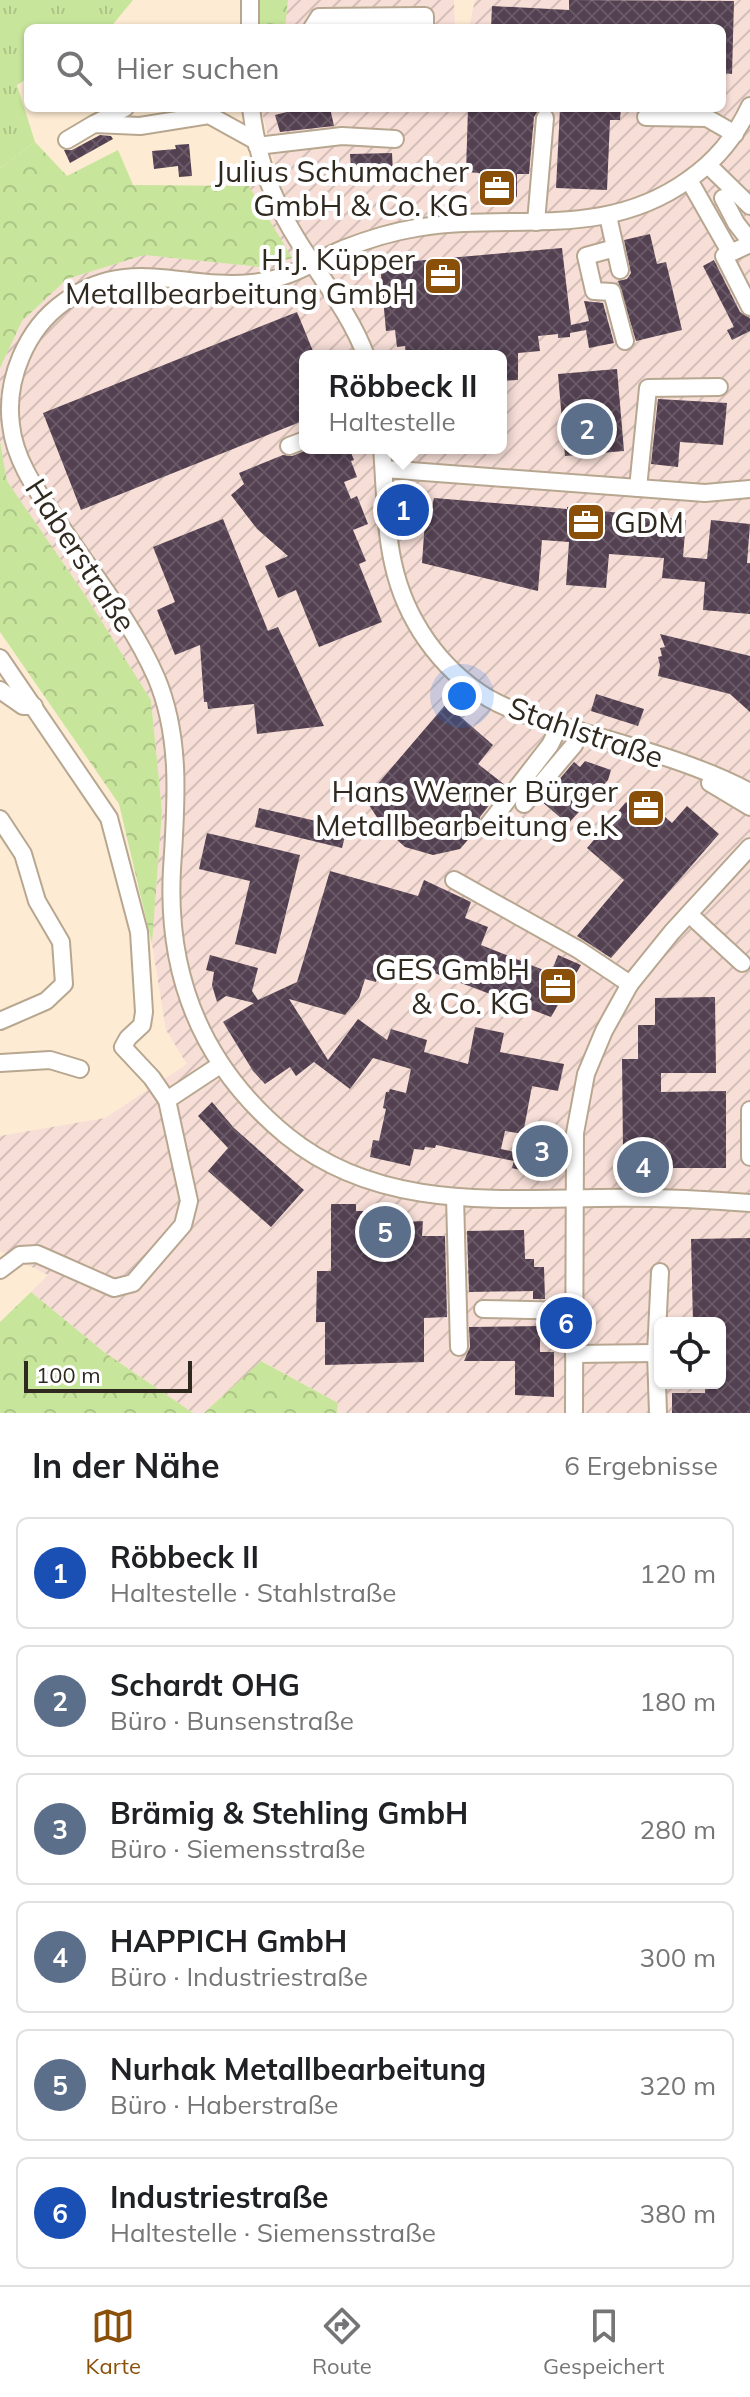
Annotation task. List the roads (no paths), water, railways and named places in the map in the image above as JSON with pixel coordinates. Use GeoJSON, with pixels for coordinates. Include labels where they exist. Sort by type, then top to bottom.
{"type":"FeatureCollection","features":[{"type":"Feature","properties":{"kind":"street"},"geometry":{"type":"LineString","coordinates":[[250,0],[250,24]]}},
{"type":"Feature","properties":{"kind":"street"},"geometry":{"type":"LineString","coordinates":[[315,24],[319,17],[425,16],[425,24]]}},
{"type":"Feature","properties":{"kind":"street","name":"Haberstraße"},"geometry":{"type":"LineString","coordinates":[[750,106],[735,134],[708,165],[689,180],[655,200],[608,216],[577,221],[417,228],[338,251],[314,265],[279,278],[237,284],[138,275],[99,282],[65,301],[39,326],[25,349],[10,391],[13,440],[27,475],[142,648],[167,707],[176,760],[171,903],[183,986],[208,1047],[254,1106],[289,1138],[335,1167],[408,1193],[455,1197],[683,1198],[750,1203]]}},
{"type":"Feature","properties":{"kind":"street"},"geometry":{"type":"LineString","coordinates":[[67,140],[117,112]]}},
{"type":"Feature","properties":{"kind":"street"},"geometry":{"type":"LineString","coordinates":[[94,124],[140,126],[204,112],[257,144],[334,136],[395,139]]}},
{"type":"Feature","properties":{"kind":"street"},"geometry":{"type":"LineString","coordinates":[[252,112],[257,144],[278,205],[363,350]]}},
{"type":"Feature","properties":{"kind":"street"},"geometry":{"type":"LineString","coordinates":[[646,117],[707,118],[735,134]]}},
{"type":"Feature","properties":{"kind":"street"},"geometry":{"type":"LineString","coordinates":[[536,222],[545,118]]}},
{"type":"Feature","properties":{"kind":"street"},"geometry":{"type":"LineString","coordinates":[[708,165],[750,206]]}},
{"type":"Feature","properties":{"kind":"street"},"geometry":{"type":"LineString","coordinates":[[689,180],[730,252]]}},
{"type":"Feature","properties":{"kind":"street"},"geometry":{"type":"LineString","coordinates":[[723,198],[750,242],[724,256],[750,307]]}},
{"type":"Feature","properties":{"kind":"street"},"geometry":{"type":"LineString","coordinates":[[608,216],[620,270]]}},
{"type":"Feature","properties":{"kind":"street"},"geometry":{"type":"LineString","coordinates":[[615,248],[586,256],[594,291],[612,292],[625,341]]}},
{"type":"Feature","properties":{"kind":"street"},"geometry":{"type":"LineString","coordinates":[[638,488],[648,388],[719,387]]}},
{"type":"Feature","properties":{"kind":"street","name":"Stahlstraße"},"geometry":{"type":"LineString","coordinates":[[383,454],[392,560],[406,605],[422,634],[451,668],[488,698],[511,709],[682,765],[750,792]]}},
{"type":"Feature","properties":{"kind":"street"},"geometry":{"type":"LineString","coordinates":[[384,469],[705,493],[750,489]]}},
{"type":"Feature","properties":{"kind":"street"},"geometry":{"type":"LineString","coordinates":[[0,658],[109,818],[139,932],[144,1012],[142,1025],[123,1047],[152,1078],[167,1100],[189,1201],[183,1225],[133,1283],[114,1288],[37,1254],[20,1255],[0,1270]]}},
{"type":"Feature","properties":{"kind":"street"},"geometry":{"type":"LineString","coordinates":[[0,690],[23,706],[34,706]]}},
{"type":"Feature","properties":{"kind":"street"},"geometry":{"type":"LineString","coordinates":[[489,824],[550,745],[560,725]]}},
{"type":"Feature","properties":{"kind":"street"},"geometry":{"type":"LineString","coordinates":[[524,804],[574,745],[580,731]]}},
{"type":"Feature","properties":{"kind":"street","name":"Stahlstraße"},"geometry":{"type":"LineString","coordinates":[[682,765],[750,807]]}},
{"type":"Feature","properties":{"kind":"street"},"geometry":{"type":"LineString","coordinates":[[0,819],[23,854],[37,901],[61,942],[64,984],[46,1001],[0,1021]]}},
{"type":"Feature","properties":{"kind":"street"},"geometry":{"type":"LineString","coordinates":[[574,1413],[573,1199],[575,1133],[581,1094],[604,1031],[630,984],[750,847]]}},
{"type":"Feature","properties":{"kind":"street"},"geometry":{"type":"LineString","coordinates":[[694,909],[750,860]]}},
{"type":"Feature","properties":{"kind":"street"},"geometry":{"type":"LineString","coordinates":[[454,880],[579,950],[630,984]]}},
{"type":"Feature","properties":{"kind":"street"},"geometry":{"type":"LineString","coordinates":[[694,909],[742,963]]}},
{"type":"Feature","properties":{"kind":"street"},"geometry":{"type":"LineString","coordinates":[[0,1063],[50,1060],[80,1069]]}},
{"type":"Feature","properties":{"kind":"street"},"geometry":{"type":"LineString","coordinates":[[167,1100],[220,1065]]}},
{"type":"Feature","properties":{"kind":"street"},"geometry":{"type":"LineString","coordinates":[[750,1110],[750,1157]]}},
{"type":"Feature","properties":{"kind":"street"},"geometry":{"type":"LineString","coordinates":[[455,1197],[459,1347]]}},
{"type":"Feature","properties":{"kind":"street"},"geometry":{"type":"LineString","coordinates":[[658,1317],[660,1272]]}},
{"type":"Feature","properties":{"kind":"street"},"geometry":{"type":"LineString","coordinates":[[483,1309],[574,1311]]}},
{"type":"Feature","properties":{"kind":"street"},"geometry":{"type":"LineString","coordinates":[[574,1354],[654,1353]]}},
{"type":"Feature","properties":{"kind":"street"},"geometry":{"type":"LineString","coordinates":[[657,1389],[658,1413]]}},
{"type":"Feature","properties":{"kind":"place","name":"Julius Schumacher GmbH & Co. KG"},"geometry":{"type":"Point","coordinates":[497,188]}},
{"type":"Feature","properties":{"kind":"place","name":"H.J. Küpper Metallbearbeitung GmbH"},"geometry":{"type":"Point","coordinates":[443,276]}},
{"type":"Feature","properties":{"kind":"place","name":"Schardt OHG"},"geometry":{"type":"Point","coordinates":[587,429]}},
{"type":"Feature","properties":{"kind":"place","name":"Röbbeck II"},"geometry":{"type":"Point","coordinates":[403,510]}},
{"type":"Feature","properties":{"kind":"place","name":"GDM"},"geometry":{"type":"Point","coordinates":[586,522]}},
{"type":"Feature","properties":{"kind":"place","name":"Hans Werner Bürger Metallbearbeitung e.K"},"geometry":{"type":"Point","coordinates":[646,808]}},
{"type":"Feature","properties":{"kind":"place","name":"GES GmbH & Co. KG"},"geometry":{"type":"Point","coordinates":[558,986]}},
{"type":"Feature","properties":{"kind":"place","name":"Brämig & Stehling GmbH"},"geometry":{"type":"Point","coordinates":[542,1151]}},
{"type":"Feature","properties":{"kind":"place","name":"HAPPICH GmbH"},"geometry":{"type":"Point","coordinates":[643,1167]}},
{"type":"Feature","properties":{"kind":"place","name":"Nurhak Metallbearbeitung"},"geometry":{"type":"Point","coordinates":[385,1232]}},
{"type":"Feature","properties":{"kind":"place","name":"Industriestraße"},"geometry":{"type":"Point","coordinates":[566,1323]}}]}
